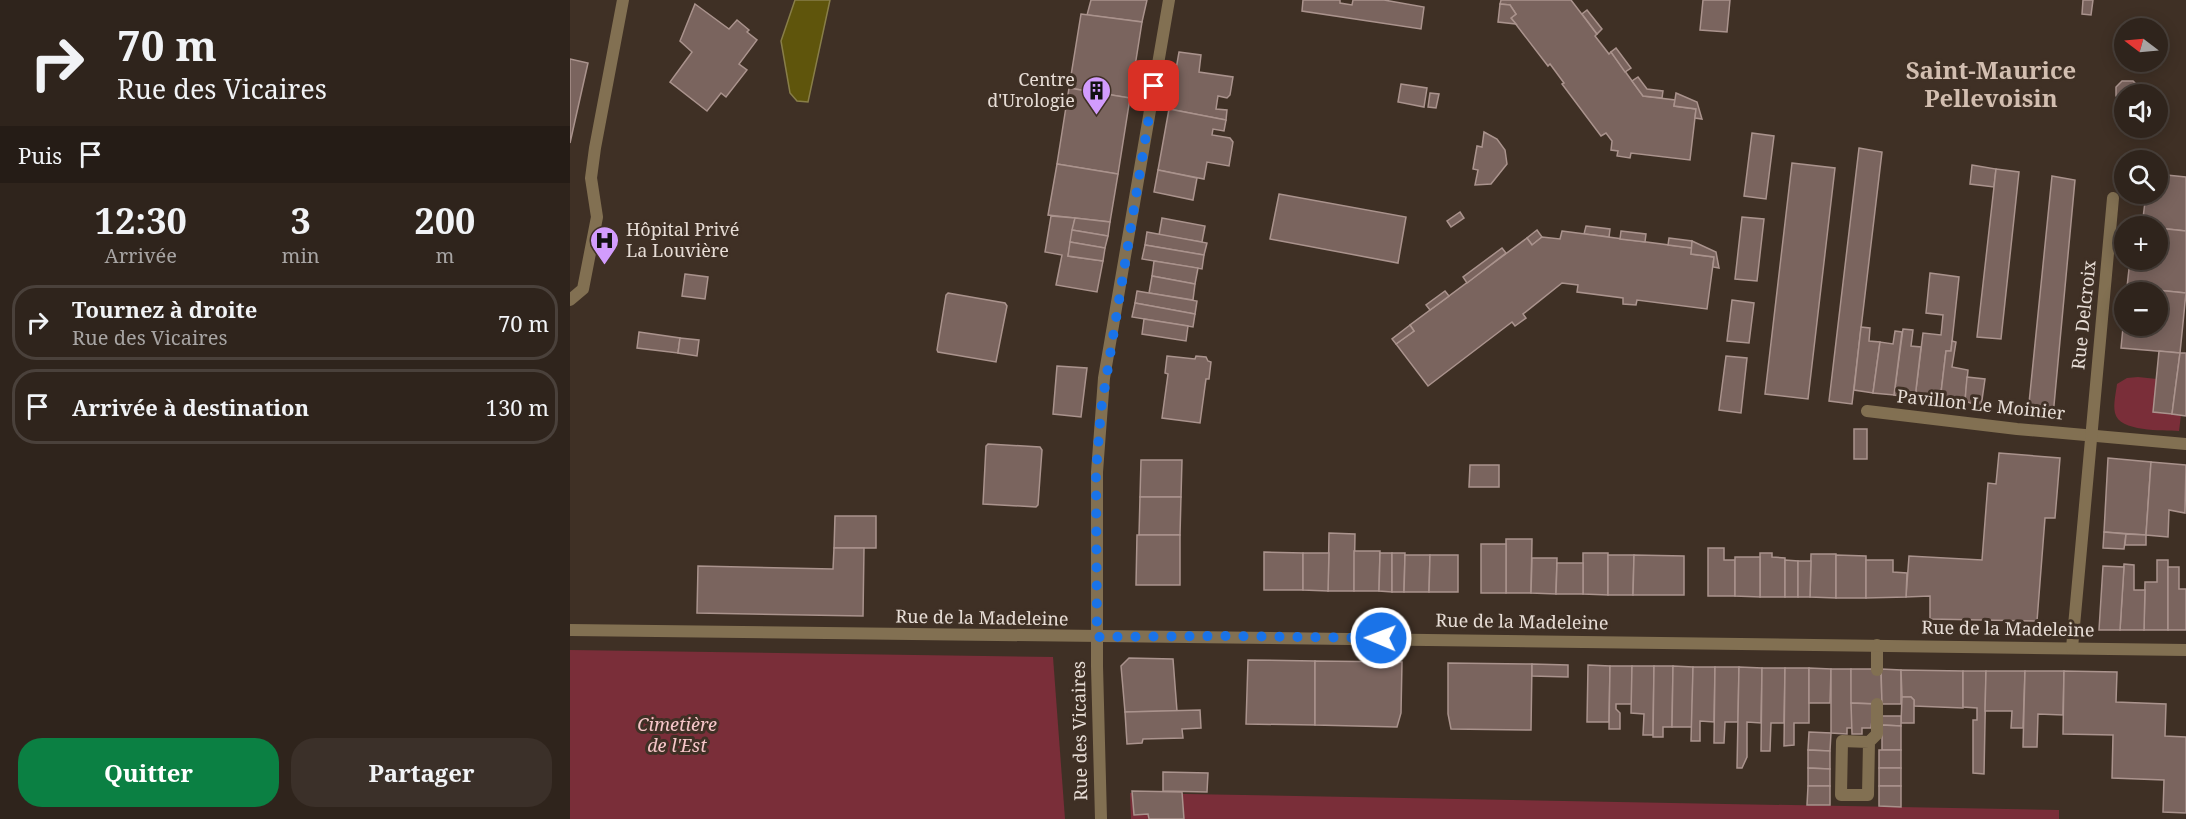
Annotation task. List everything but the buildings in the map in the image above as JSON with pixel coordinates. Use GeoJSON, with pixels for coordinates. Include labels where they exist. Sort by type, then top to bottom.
{"type":"FeatureCollection","features":[{"type":"Feature","properties":{"kind":"street"},"geometry":{"type":"LineString","coordinates":[[570,300],[583,289],[597,217],[591,178],[623,0]]}},
{"type":"Feature","properties":{"kind":"street","name":"Rue des Vicaires"},"geometry":{"type":"LineString","coordinates":[[1101,819],[1096,472],[1101,410],[1168,0]]}},
{"type":"Feature","properties":{"kind":"street","name":"Rue Delcroix"},"geometry":{"type":"LineString","coordinates":[[2072,648],[2113,198]]}},
{"type":"Feature","properties":{"kind":"street","name":"Pavillon Le Moinier"},"geometry":{"type":"LineString","coordinates":[[1867,411],[2017,429],[2090,435]]}},
{"type":"Feature","properties":{"kind":"street"},"geometry":{"type":"LineString","coordinates":[[2090,435],[2186,444]]}},
{"type":"Feature","properties":{"kind":"street","name":"Rue de la Madeleine"},"geometry":{"type":"LineString","coordinates":[[570,630],[1097,637],[1223,636],[2186,650]]}},
{"type":"Feature","properties":{"kind":"street"},"geometry":{"type":"LineString","coordinates":[[1877,645],[1877,670]]}},
{"type":"Feature","properties":{"kind":"street"},"geometry":{"type":"LineString","coordinates":[[1869,742],[1842,741],[1841,795],[1868,795],[1869,742],[1877,734],[1877,704]]}},
{"type":"Feature","properties":{"kind":"green space"},"geometry":{"type":"Polygon","coordinates":[[[2127,378],[2157,379],[2153,412],[2181,415],[2179,431],[2143,429],[2124,424],[2118,419],[2114,406],[2117,384],[2127,378]]]}},
{"type":"Feature","properties":{"kind":"green space","name":"Cimetière de l'Est"},"geometry":{"type":"Polygon","coordinates":[[[570,650],[1053,657],[1065,819],[570,819],[570,650]]]}},
{"type":"Feature","properties":{"kind":"green space"},"geometry":{"type":"Polygon","coordinates":[[[1130,793],[2059,810],[2059,819],[1131,819],[1130,793]]]}},
{"type":"Feature","properties":{"kind":"shaded area"},"geometry":{"type":"Polygon","coordinates":[[[795,0],[830,0],[808,102],[797,101],[790,93],[781,41],[795,0]]]}},
{"type":"Feature","properties":{"kind":"place","name":"Centre d'Urologie"},"geometry":{"type":"Point","coordinates":[1096,116]}},
{"type":"Feature","properties":{"kind":"place","name":"Hôpital Privé La Louvière"},"geometry":{"type":"Point","coordinates":[605,266]}},
{"type":"Feature","properties":{"kind":"district","name":"Saint-Maurice Pellevoisin"},"geometry":{"type":"Point","coordinates":[1991,85]}},
{"type":"Feature","properties":{"kind":"route"},"geometry":{"type":"LineString","coordinates":[[1154,86],[1104,378],[1096,472],[1097,637],[1381,638]]}}]}
